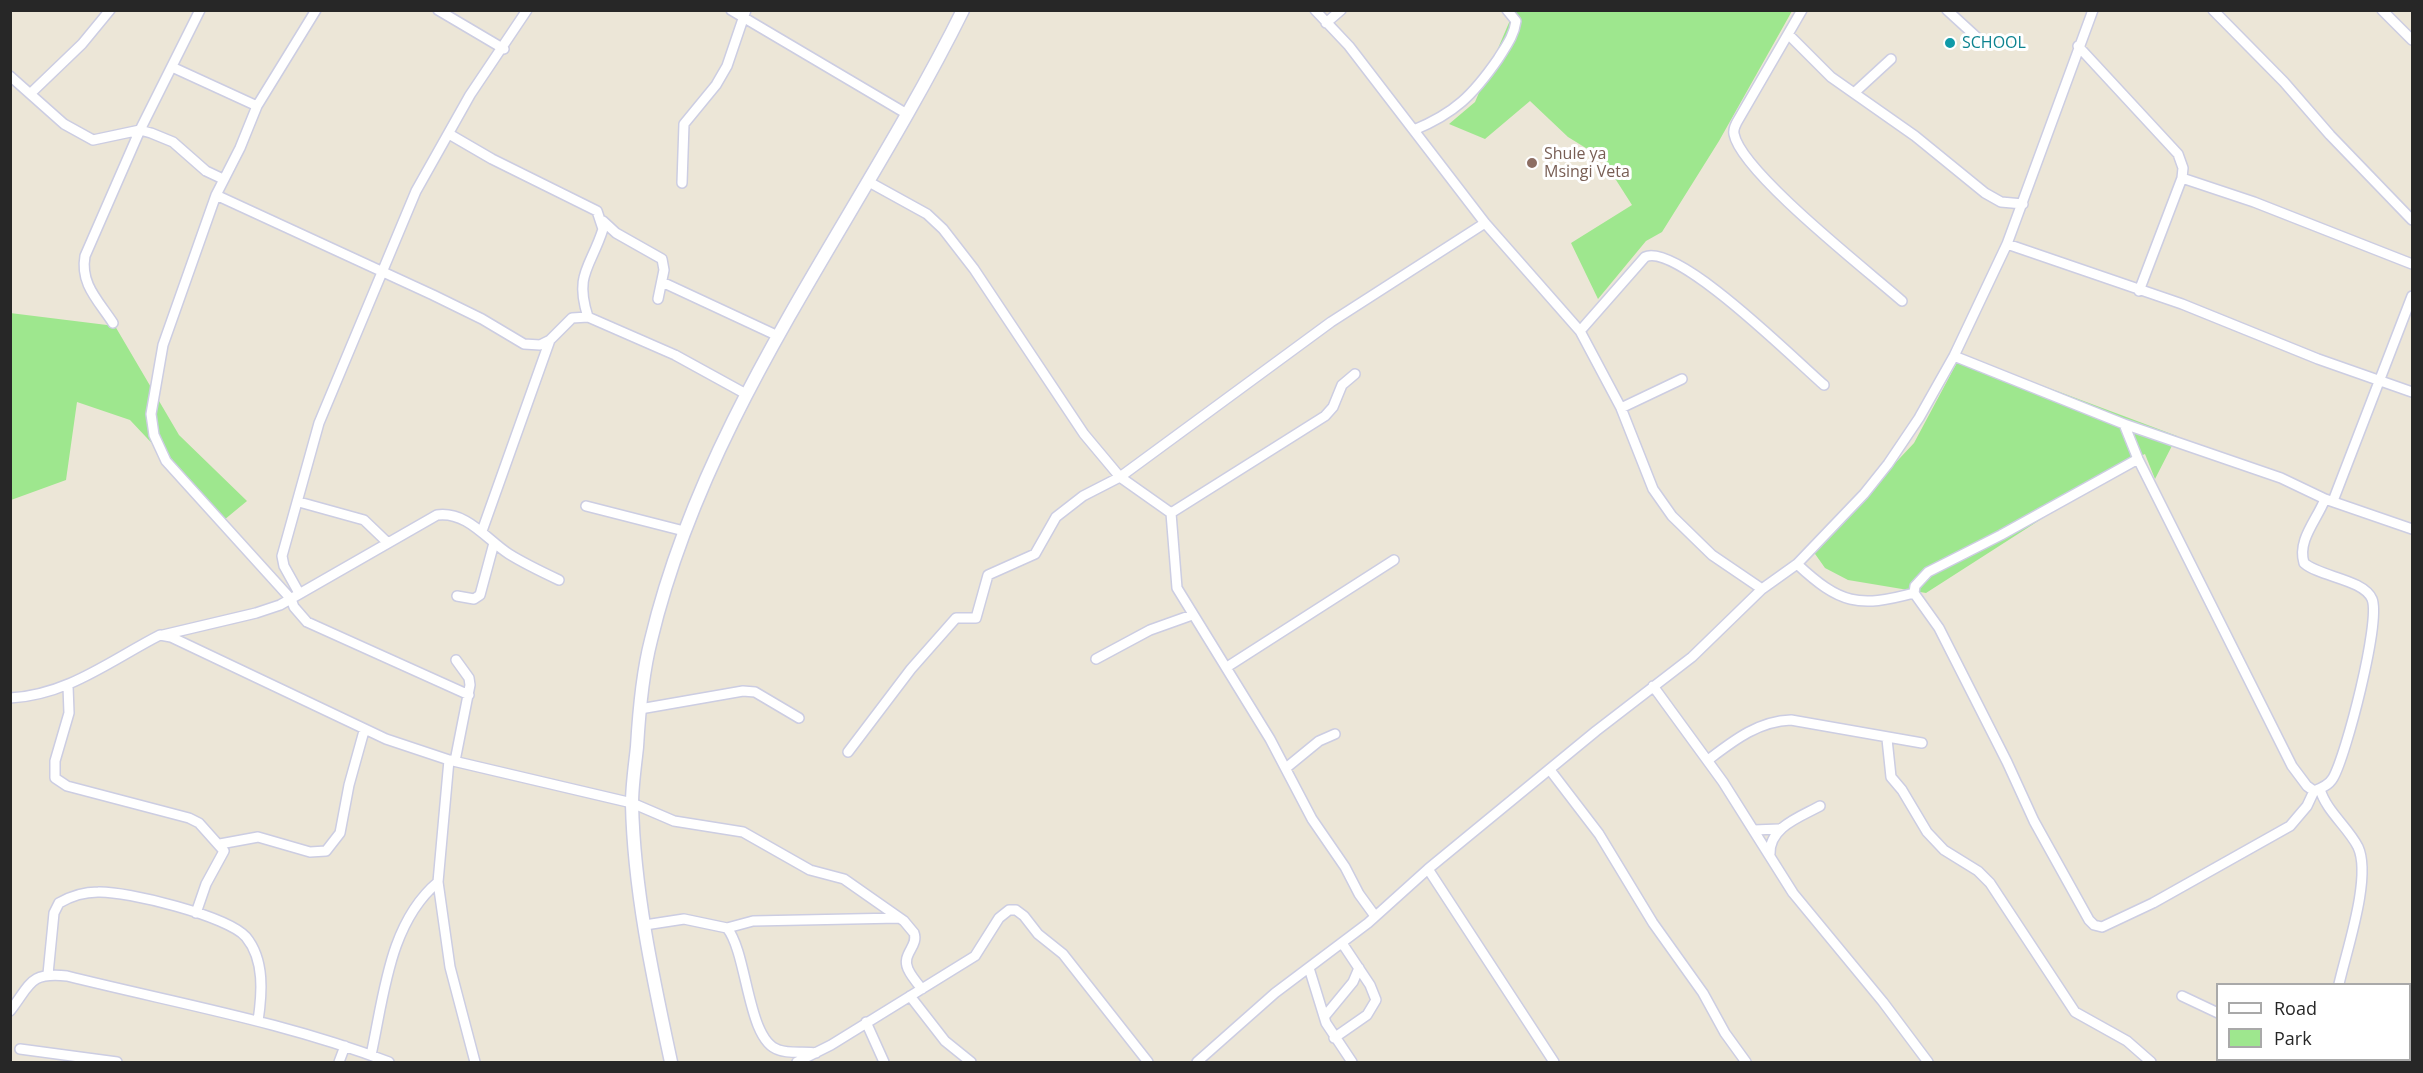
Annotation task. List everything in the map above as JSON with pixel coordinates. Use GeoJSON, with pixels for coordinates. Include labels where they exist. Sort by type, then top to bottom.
{"type":"FeatureCollection","features":[{"type":"Feature","properties":{"kind":"street"},"geometry":{"type":"LineString","coordinates":[[31,93],[82,44],[110,10]]}},
{"type":"Feature","properties":{"kind":"street"},"geometry":{"type":"LineString","coordinates":[[113,323],[85,281],[82,270],[93,233],[140,130],[200,10]]}},
{"type":"Feature","properties":{"kind":"street"},"geometry":{"type":"LineString","coordinates":[[295,596],[166,462],[152,426],[153,398],[163,345],[216,195],[240,148],[257,106],[316,10]]}},
{"type":"Feature","properties":{"kind":"street"},"geometry":{"type":"LineString","coordinates":[[438,10],[504,49]]}},
{"type":"Feature","properties":{"kind":"street"},"geometry":{"type":"LineString","coordinates":[[469,695],[317,628],[299,615],[295,596],[282,561],[319,423],[416,191],[471,95],[504,49],[527,10]]}},
{"type":"Feature","properties":{"kind":"street"},"geometry":{"type":"LineString","coordinates":[[731,10],[744,14],[907,114]]}},
{"type":"Feature","properties":{"kind":"street"},"geometry":{"type":"LineString","coordinates":[[671,1062],[637,875],[632,803],[640,709],[651,640],[684,531],[746,394],[869,182],[963,10]]}},
{"type":"Feature","properties":{"kind":"street"},"geometry":{"type":"LineString","coordinates":[[1316,10],[1349,46],[1485,223],[1580,331],[1621,408],[1648,478],[1672,516],[1712,555],[1762,589]]}},
{"type":"Feature","properties":{"kind":"street"},"geometry":{"type":"LineString","coordinates":[[1326,23],[1341,10]]}},
{"type":"Feature","properties":{"kind":"street"},"geometry":{"type":"LineString","coordinates":[[1414,130],[1445,116],[1477,89],[1514,34],[1516,21],[1507,10]]}},
{"type":"Feature","properties":{"kind":"street"},"geometry":{"type":"LineString","coordinates":[[1802,10],[1737,122],[1733,130],[1734,137],[1750,161],[1782,198],[1902,301]]}},
{"type":"Feature","properties":{"kind":"street"},"geometry":{"type":"LineString","coordinates":[[1947,10],[1983,43]]}},
{"type":"Feature","properties":{"kind":"street"},"geometry":{"type":"LineString","coordinates":[[1197,1062],[1275,993],[1342,943],[1428,869],[1653,686],[1692,657],[1762,589],[1797,564],[1888,464],[1919,418],[1954,356],[2007,243],[2092,10]]}},
{"type":"Feature","properties":{"kind":"street"},"geometry":{"type":"LineString","coordinates":[[2213,10],[2284,82],[2330,135],[2412,220]]}},
{"type":"Feature","properties":{"kind":"street"},"geometry":{"type":"LineString","coordinates":[[2382,10],[2412,40]]}},
{"type":"Feature","properties":{"kind":"street"},"geometry":{"type":"LineString","coordinates":[[682,183],[684,124],[716,85],[727,66],[744,14]]}},
{"type":"Feature","properties":{"kind":"street"},"geometry":{"type":"LineString","coordinates":[[1788,34],[1831,77],[1915,136],[1992,198],[2007,204],[2023,204]]}},
{"type":"Feature","properties":{"kind":"street"},"geometry":{"type":"LineString","coordinates":[[2078,46],[2178,154],[2183,168],[2182,178],[2139,291]]}},
{"type":"Feature","properties":{"kind":"street"},"geometry":{"type":"LineString","coordinates":[[1854,93],[1891,59]]}},
{"type":"Feature","properties":{"kind":"street"},"geometry":{"type":"LineString","coordinates":[[172,67],[257,106]]}},
{"type":"Feature","properties":{"kind":"street"},"geometry":{"type":"LineString","coordinates":[[10,76],[64,124],[93,140],[140,130],[173,142],[206,171],[223,179]]}},
{"type":"Feature","properties":{"kind":"street"},"geometry":{"type":"LineString","coordinates":[[448,134],[492,159],[592,207],[616,233],[662,259],[665,263],[658,299]]}},
{"type":"Feature","properties":{"kind":"street"},"geometry":{"type":"LineString","coordinates":[[2182,178],[2254,202],[2412,264]]}},
{"type":"Feature","properties":{"kind":"street"},"geometry":{"type":"LineString","coordinates":[[869,182],[927,214],[943,229],[974,269],[1084,434],[1120,477],[1171,513]]}},
{"type":"Feature","properties":{"kind":"street"},"geometry":{"type":"LineString","coordinates":[[216,195],[482,319],[524,344],[540,345],[550,340],[572,318],[588,317],[675,355],[746,394]]}},
{"type":"Feature","properties":{"kind":"street"},"geometry":{"type":"LineString","coordinates":[[588,317],[581,288],[583,275],[603,229],[603,221]]}},
{"type":"Feature","properties":{"kind":"street"},"geometry":{"type":"LineString","coordinates":[[848,752],[911,669],[956,618],[976,618],[988,575],[1035,554],[1056,517],[1083,496],[1120,477],[1332,322],[1485,223]]}},
{"type":"Feature","properties":{"kind":"street"},"geometry":{"type":"LineString","coordinates":[[2007,243],[2139,291],[2182,304],[2308,356],[2412,392]]}},
{"type":"Feature","properties":{"kind":"street"},"geometry":{"type":"LineString","coordinates":[[1580,331],[1645,257],[1651,254],[1662,256],[1695,275],[1724,297],[1824,386]]}},
{"type":"Feature","properties":{"kind":"street"},"geometry":{"type":"LineString","coordinates":[[662,282],[778,336]]}},
{"type":"Feature","properties":{"kind":"street"},"geometry":{"type":"LineString","coordinates":[[1914,593],[1940,628],[2034,821],[2094,925],[2108,925],[2290,826],[2317,790],[2334,776],[2358,697],[2369,647],[2374,607],[2364,590],[2304,563],[2304,539],[2329,500],[2412,296]]}},
{"type":"Feature","properties":{"kind":"street"},"geometry":{"type":"LineString","coordinates":[[482,531],[550,340]]}},
{"type":"Feature","properties":{"kind":"street"},"geometry":{"type":"LineString","coordinates":[[1954,356],[2124,424],[2281,478],[2329,500],[2412,529]]}},
{"type":"Feature","properties":{"kind":"street"},"geometry":{"type":"LineString","coordinates":[[1171,513],[1325,416],[1333,407],[1342,385],[1355,374]]}},
{"type":"Feature","properties":{"kind":"street"},"geometry":{"type":"LineString","coordinates":[[1621,408],[1682,379]]}},
{"type":"Feature","properties":{"kind":"street"},"geometry":{"type":"LineString","coordinates":[[2124,424],[2138,459],[2292,766],[2307,786],[2317,790],[2355,842],[2362,861],[2357,906],[2339,983]]}},
{"type":"Feature","properties":{"kind":"street"},"geometry":{"type":"LineString","coordinates":[[1914,593],[1919,580],[1928,572],[2001,535],[2138,459]]}},
{"type":"Feature","properties":{"kind":"street"},"geometry":{"type":"LineString","coordinates":[[298,502],[364,520],[388,543]]}},
{"type":"Feature","properties":{"kind":"street"},"geometry":{"type":"LineString","coordinates":[[586,506],[684,531]]}},
{"type":"Feature","properties":{"kind":"street"},"geometry":{"type":"LineString","coordinates":[[1171,513],[1177,588],[1227,667],[1286,768],[1312,819],[1346,867],[1359,894],[1375,916]]}},
{"type":"Feature","properties":{"kind":"street"},"geometry":{"type":"LineString","coordinates":[[10,698],[36,695],[68,686],[160,635],[256,613],[295,596],[437,515],[447,514],[482,531],[494,543],[559,580]]}},
{"type":"Feature","properties":{"kind":"street"},"geometry":{"type":"LineString","coordinates":[[457,596],[474,598],[480,595],[494,543]]}},
{"type":"Feature","properties":{"kind":"street"},"geometry":{"type":"LineString","coordinates":[[1227,667],[1394,560]]}},
{"type":"Feature","properties":{"kind":"street"},"geometry":{"type":"LineString","coordinates":[[1797,564],[1827,590],[1857,601],[1879,601],[1914,593]]}},
{"type":"Feature","properties":{"kind":"street"},"geometry":{"type":"LineString","coordinates":[[1096,659],[1150,630],[1192,615]]}},
{"type":"Feature","properties":{"kind":"street"},"geometry":{"type":"LineString","coordinates":[[160,635],[187,643],[313,703],[364,731],[452,760],[632,803],[674,821],[743,832],[756,838],[801,866],[844,879],[910,926],[916,937],[906,957],[906,964],[922,989]]}},
{"type":"Feature","properties":{"kind":"street"},"geometry":{"type":"LineString","coordinates":[[456,660],[470,681],[469,695],[452,760],[438,882],[450,967],[475,1062]]}},
{"type":"Feature","properties":{"kind":"street"},"geometry":{"type":"LineString","coordinates":[[68,686],[69,713],[55,761],[55,778],[76,789],[194,819],[220,844],[224,851],[206,884],[196,913]]}},
{"type":"Feature","properties":{"kind":"street"},"geometry":{"type":"LineString","coordinates":[[1653,686],[1708,760],[1793,893],[1883,1002],[1928,1062]]}},
{"type":"Feature","properties":{"kind":"street"},"geometry":{"type":"LineString","coordinates":[[640,709],[743,691],[755,693],[799,718]]}},
{"type":"Feature","properties":{"kind":"street"},"geometry":{"type":"LineString","coordinates":[[1708,760],[1753,729],[1775,720],[1791,720],[1887,739],[1922,743]]}},
{"type":"Feature","properties":{"kind":"street"},"geometry":{"type":"LineString","coordinates":[[220,844],[258,837],[310,852],[326,851],[340,833],[364,731]]}},
{"type":"Feature","properties":{"kind":"street"},"geometry":{"type":"LineString","coordinates":[[1286,768],[1319,741],[1335,734]]}},
{"type":"Feature","properties":{"kind":"street"},"geometry":{"type":"LineString","coordinates":[[1887,739],[1891,777],[1902,790],[1927,832],[1944,850],[1970,865],[1990,883],[2075,1012],[2127,1041],[2151,1062]]}},
{"type":"Feature","properties":{"kind":"street"},"geometry":{"type":"LineString","coordinates":[[1550,770],[1599,834],[1653,923],[1703,993],[1725,1033],[1746,1062]]}},
{"type":"Feature","properties":{"kind":"street"},"geometry":{"type":"LineString","coordinates":[[1770,854],[1771,840],[1779,829],[1820,807]]}},
{"type":"Feature","properties":{"kind":"street"},"geometry":{"type":"LineString","coordinates":[[1754,830],[1779,829]]}},
{"type":"Feature","properties":{"kind":"street"},"geometry":{"type":"LineString","coordinates":[[1428,869],[1554,1062]]}},
{"type":"Feature","properties":{"kind":"street"},"geometry":{"type":"LineString","coordinates":[[371,1055],[393,954],[415,908],[438,882]]}},
{"type":"Feature","properties":{"kind":"street"},"geometry":{"type":"LineString","coordinates":[[48,974],[56,906],[62,901],[87,893],[121,893],[196,913],[236,928],[247,938],[255,953],[260,974],[258,1021]]}},
{"type":"Feature","properties":{"kind":"street"},"geometry":{"type":"LineString","coordinates":[[797,1062],[816,1053],[975,956],[1003,912],[1016,910],[1038,934],[1063,954],[1148,1062]]}},
{"type":"Feature","properties":{"kind":"street"},"geometry":{"type":"LineString","coordinates":[[645,925],[684,919],[727,928],[753,921],[899,918]]}},
{"type":"Feature","properties":{"kind":"street"},"geometry":{"type":"LineString","coordinates":[[727,928],[736,945],[755,1016],[764,1039],[778,1050],[816,1053]]}},
{"type":"Feature","properties":{"kind":"street"},"geometry":{"type":"LineString","coordinates":[[1335,1038],[1359,1022],[1375,1004],[1376,995],[1342,943]]}},
{"type":"Feature","properties":{"kind":"street"},"geometry":{"type":"LineString","coordinates":[[1309,968],[1335,1038],[1352,1062]]}},
{"type":"Feature","properties":{"kind":"street"},"geometry":{"type":"LineString","coordinates":[[1325,1016],[1353,982],[1359,968]]}},
{"type":"Feature","properties":{"kind":"street"},"geometry":{"type":"LineString","coordinates":[[10,1011],[33,981],[48,974],[67,976],[258,1021],[345,1046],[389,1062]]}},
{"type":"Feature","properties":{"kind":"street"},"geometry":{"type":"LineString","coordinates":[[910,996],[945,1041],[971,1062]]}},
{"type":"Feature","properties":{"kind":"street"},"geometry":{"type":"LineString","coordinates":[[2182,996],[2216,1013]]}},
{"type":"Feature","properties":{"kind":"street"},"geometry":{"type":"LineString","coordinates":[[866,1022],[884,1062]]}},
{"type":"Feature","properties":{"kind":"street"},"geometry":{"type":"LineString","coordinates":[[339,1062],[345,1046]]}},
{"type":"Feature","properties":{"kind":"street"},"geometry":{"type":"LineString","coordinates":[[20,1049],[117,1062]]}},
{"type":"Feature","properties":{"kind":"green space"},"geometry":{"type":"Polygon","coordinates":[[[1514,11],[1792,11],[1719,141],[1662,232],[1646,241],[1598,299],[1571,243],[1632,205],[1602,158],[1568,137],[1530,101],[1485,139],[1449,124],[1475,102],[1514,11]]]}},
{"type":"Feature","properties":{"kind":"green space"},"geometry":{"type":"Polygon","coordinates":[[[10,313],[115,326],[179,435],[247,501],[224,520],[130,420],[77,402],[66,480],[11,500],[10,313]]]}},
{"type":"Feature","properties":{"kind":"green space"},"geometry":{"type":"Polygon","coordinates":[[[1961,355],[2177,436],[2155,479],[2145,454],[2138,457],[1926,593],[1848,580],[1825,568],[1813,551],[1914,443],[1961,355]]]}},
{"type":"Feature","properties":{"kind":"place","name":"SCHOOL"},"geometry":{"type":"Point","coordinates":[1950,43]}},
{"type":"Feature","properties":{"kind":"place","name":"Shule ya Msingi Veta"},"geometry":{"type":"Point","coordinates":[1532,163]}}]}
